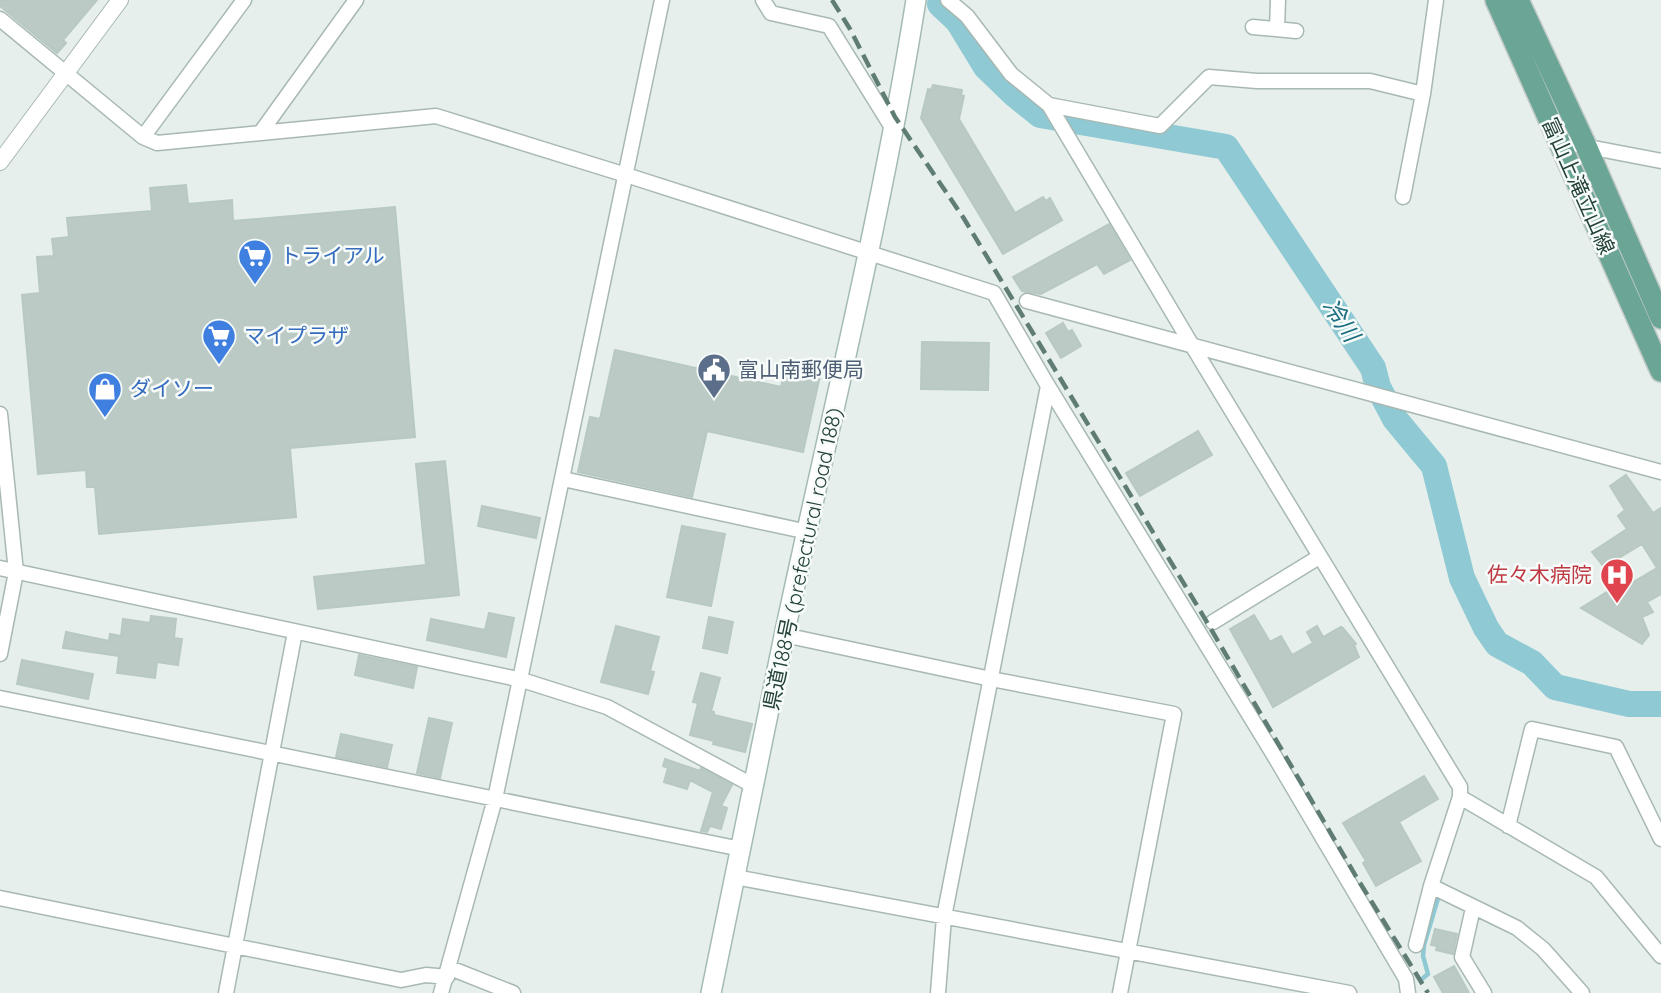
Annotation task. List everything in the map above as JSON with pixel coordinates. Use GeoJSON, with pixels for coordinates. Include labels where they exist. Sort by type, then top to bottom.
{"type":"FeatureCollection","features":[{"type":"Feature","properties":{"kind":"main road","name":"県道188号 (prefectural road 188)"},"geometry":{"type":"LineString","coordinates":[[711,993],[784,635],[868,254],[916,0]]}},
{"type":"Feature","properties":{"kind":"main road","name":"富山上滝立山線"},"geometry":{"type":"LineString","coordinates":[[1496,0],[1661,370]]}},
{"type":"Feature","properties":{"kind":"main road","name":"富山上滝立山線"},"geometry":{"type":"LineString","coordinates":[[1518,0],[1586,146],[1661,318]]}},
{"type":"Feature","properties":{"kind":"street"},"geometry":{"type":"LineString","coordinates":[[0,162],[120,0]]}},
{"type":"Feature","properties":{"kind":"street"},"geometry":{"type":"LineString","coordinates":[[143,137],[244,0]]}},
{"type":"Feature","properties":{"kind":"street"},"geometry":{"type":"LineString","coordinates":[[261,132],[356,0]]}},
{"type":"Feature","properties":{"kind":"street"},"geometry":{"type":"LineString","coordinates":[[441,993],[495,799],[522,680],[662,0]]}},
{"type":"Feature","properties":{"kind":"street"},"geometry":{"type":"LineString","coordinates":[[763,0],[771,13],[829,26],[893,129]]}},
{"type":"Feature","properties":{"kind":"street"},"geometry":{"type":"LineString","coordinates":[[948,0],[967,16],[1011,74],[1049,105],[1460,787],[1460,797],[1431,886],[1416,945]]}},
{"type":"Feature","properties":{"kind":"street"},"geometry":{"type":"LineString","coordinates":[[1277,29],[1278,0]]}},
{"type":"Feature","properties":{"kind":"street"},"geometry":{"type":"LineString","coordinates":[[1403,197],[1423,94],[1436,0]]}},
{"type":"Feature","properties":{"kind":"street"},"geometry":{"type":"LineString","coordinates":[[0,19],[143,137],[157,143],[436,116],[994,293],[1279,764],[1406,979],[1408,993]]}},
{"type":"Feature","properties":{"kind":"street"},"geometry":{"type":"LineString","coordinates":[[1253,27],[1296,31]]}},
{"type":"Feature","properties":{"kind":"street"},"geometry":{"type":"LineString","coordinates":[[1049,105],[1160,125],[1209,77],[1257,81],[1370,81],[1423,94]]}},
{"type":"Feature","properties":{"kind":"street"},"geometry":{"type":"LineString","coordinates":[[1558,141],[1661,161]]}},
{"type":"Feature","properties":{"kind":"street"},"geometry":{"type":"LineString","coordinates":[[1027,301],[1661,472]]}},
{"type":"Feature","properties":{"kind":"street"},"geometry":{"type":"LineString","coordinates":[[937,993],[944,918],[1048,386]]}},
{"type":"Feature","properties":{"kind":"street"},"geometry":{"type":"LineString","coordinates":[[0,414],[16,572],[0,654]]}},
{"type":"Feature","properties":{"kind":"street"},"geometry":{"type":"LineString","coordinates":[[563,479],[808,532]]}},
{"type":"Feature","properties":{"kind":"street"},"geometry":{"type":"LineString","coordinates":[[1213,622],[1319,556]]}},
{"type":"Feature","properties":{"kind":"street"},"geometry":{"type":"LineString","coordinates":[[0,568],[522,680],[607,706],[754,786]]}},
{"type":"Feature","properties":{"kind":"street"},"geometry":{"type":"LineString","coordinates":[[226,993],[295,632]]}},
{"type":"Feature","properties":{"kind":"street"},"geometry":{"type":"LineString","coordinates":[[784,635],[1174,714],[1120,993]]}},
{"type":"Feature","properties":{"kind":"street"},"geometry":{"type":"LineString","coordinates":[[0,698],[741,849]]}},
{"type":"Feature","properties":{"kind":"street"},"geometry":{"type":"LineString","coordinates":[[1508,826],[1532,729],[1616,747],[1661,839]]}},
{"type":"Feature","properties":{"kind":"street"},"geometry":{"type":"LineString","coordinates":[[1460,797],[1596,877],[1661,956]]}},
{"type":"Feature","properties":{"kind":"street"},"geometry":{"type":"LineString","coordinates":[[735,877],[1349,993]]}},
{"type":"Feature","properties":{"kind":"street"},"geometry":{"type":"LineString","coordinates":[[1431,886],[1517,928],[1543,949],[1582,993]]}},
{"type":"Feature","properties":{"kind":"street"},"geometry":{"type":"LineString","coordinates":[[0,898],[401,980],[448,973],[513,993]]}},
{"type":"Feature","properties":{"kind":"street"},"geometry":{"type":"LineString","coordinates":[[1473,908],[1462,957],[1484,993]]}},
{"type":"Feature","properties":{"kind":"building"},"geometry":{"type":"Polygon","coordinates":[[[0,0],[97,0],[63,40],[66,43],[57,53],[0,6],[0,0]]]}},
{"type":"Feature","properties":{"kind":"building"},"geometry":{"type":"Polygon","coordinates":[[[933,85],[962,90],[961,95],[964,96],[959,119],[1015,213],[1043,197],[1046,201],[1050,198],[1062,220],[1003,254],[921,118],[928,89],[931,90],[933,85]]]}},
{"type":"Feature","properties":{"kind":"building","name":"マイプラザ"},"geometry":{"type":"Polygon","coordinates":[[[186,185],[188,204],[232,200],[233,221],[395,207],[415,437],[290,448],[296,517],[99,534],[95,487],[87,487],[86,470],[38,474],[22,295],[40,293],[37,257],[54,256],[52,239],[69,237],[67,218],[152,211],[150,188],[186,185]]]}},
{"type":"Feature","properties":{"kind":"building"},"geometry":{"type":"Polygon","coordinates":[[[1109,224],[1130,260],[1104,274],[1097,264],[1041,294],[1022,291],[1013,277],[1109,224]]]}},
{"type":"Feature","properties":{"kind":"building"},"geometry":{"type":"Polygon","coordinates":[[[1063,323],[1068,332],[1072,330],[1081,346],[1061,358],[1046,333],[1063,323]]]}},
{"type":"Feature","properties":{"kind":"building"},"geometry":{"type":"Polygon","coordinates":[[[922,342],[989,343],[988,390],[921,389],[922,342]]]}},
{"type":"Feature","properties":{"kind":"building"},"geometry":{"type":"Polygon","coordinates":[[[615,350],[781,387],[785,369],[820,376],[803,452],[707,431],[692,497],[578,472],[590,417],[600,419],[615,350]]]}},
{"type":"Feature","properties":{"kind":"building"},"geometry":{"type":"Polygon","coordinates":[[[1198,431],[1212,455],[1140,496],[1126,473],[1198,431]]]}},
{"type":"Feature","properties":{"kind":"building"},"geometry":{"type":"Polygon","coordinates":[[[445,461],[459,595],[318,609],[314,577],[426,565],[416,464],[445,461]]]}},
{"type":"Feature","properties":{"kind":"building"},"geometry":{"type":"Polygon","coordinates":[[[1626,475],[1653,513],[1661,508],[1661,594],[1647,602],[1653,612],[1642,617],[1649,635],[1642,644],[1581,608],[1607,592],[1611,595],[1657,568],[1642,544],[1604,567],[1592,552],[1627,529],[1618,516],[1625,510],[1610,486],[1626,475]]]}},
{"type":"Feature","properties":{"kind":"building"},"geometry":{"type":"Polygon","coordinates":[[[482,506],[540,518],[536,538],[478,526],[482,506]]]}},
{"type":"Feature","properties":{"kind":"building"},"geometry":{"type":"Polygon","coordinates":[[[682,526],[725,534],[711,606],[667,597],[682,526]]]}},
{"type":"Feature","properties":{"kind":"building"},"geometry":{"type":"Polygon","coordinates":[[[489,613],[514,618],[506,657],[427,640],[431,619],[485,630],[489,613]]]}},
{"type":"Feature","properties":{"kind":"building"},"geometry":{"type":"Polygon","coordinates":[[[1254,615],[1270,642],[1281,636],[1292,655],[1313,643],[1307,632],[1317,626],[1323,637],[1343,628],[1356,644],[1354,645],[1359,657],[1273,707],[1230,629],[1254,615]]]}},
{"type":"Feature","properties":{"kind":"building"},"geometry":{"type":"Polygon","coordinates":[[[151,616],[176,619],[174,638],[182,639],[178,665],[157,662],[155,678],[117,673],[119,656],[63,648],[66,632],[109,641],[110,634],[121,636],[123,619],[150,623],[151,616]]]}},
{"type":"Feature","properties":{"kind":"building"},"geometry":{"type":"Polygon","coordinates":[[[709,617],[733,622],[727,653],[703,648],[709,617]]]}},
{"type":"Feature","properties":{"kind":"building"},"geometry":{"type":"Polygon","coordinates":[[[616,626],[659,637],[650,671],[654,672],[648,694],[601,682],[616,626]]]}},
{"type":"Feature","properties":{"kind":"building"},"geometry":{"type":"Polygon","coordinates":[[[359,655],[417,667],[413,688],[355,675],[359,655]]]}},
{"type":"Feature","properties":{"kind":"building"},"geometry":{"type":"Polygon","coordinates":[[[22,660],[93,674],[88,699],[17,684],[22,660]]]}},
{"type":"Feature","properties":{"kind":"building"},"geometry":{"type":"Polygon","coordinates":[[[701,673],[720,678],[711,711],[714,715],[752,724],[745,752],[690,735],[698,703],[693,702],[701,673]]]}},
{"type":"Feature","properties":{"kind":"building"},"geometry":{"type":"Polygon","coordinates":[[[429,718],[452,723],[440,778],[417,773],[429,718]]]}},
{"type":"Feature","properties":{"kind":"building"},"geometry":{"type":"Polygon","coordinates":[[[341,734],[392,745],[387,767],[336,757],[341,734]]]}},
{"type":"Feature","properties":{"kind":"building"},"geometry":{"type":"Polygon","coordinates":[[[665,759],[700,771],[701,768],[732,785],[721,806],[727,808],[721,829],[710,826],[707,832],[701,831],[713,792],[690,780],[687,789],[664,782],[668,768],[663,766],[665,759]]]}},
{"type":"Feature","properties":{"kind":"building"},"geometry":{"type":"Polygon","coordinates":[[[1424,776],[1438,799],[1399,822],[1421,861],[1376,886],[1363,863],[1366,861],[1343,823],[1424,776]]]}},
{"type":"Feature","properties":{"kind":"building"},"geometry":{"type":"Polygon","coordinates":[[[1435,929],[1457,934],[1453,954],[1436,950],[1437,946],[1431,945],[1435,929]]]}},
{"type":"Feature","properties":{"kind":"building"},"geometry":{"type":"Polygon","coordinates":[[[1454,966],[1469,993],[1443,993],[1434,977],[1454,966]]]}},
{"type":"Feature","properties":{"kind":"waterway","name":"冷川"},"geometry":{"type":"LineString","coordinates":[[940,4],[958,21],[986,67],[1040,115],[1226,147],[1373,368],[1378,387],[1395,419],[1434,466],[1462,578],[1486,628],[1497,644],[1532,663],[1555,687],[1629,704],[1661,704]]}},
{"type":"Feature","properties":{"kind":"waterway"},"geometry":{"type":"LineString","coordinates":[[1422,979],[1428,974],[1423,956],[1424,945],[1439,895]]}},
{"type":"Feature","properties":{"kind":"railway"},"geometry":{"type":"LineString","coordinates":[[832,0],[895,117],[963,217],[1428,993]]}},
{"type":"Feature","properties":{"kind":"place","name":"トライアル"},"geometry":{"type":"Point","coordinates":[255,286]}},
{"type":"Feature","properties":{"kind":"place","name":"マイプラザ"},"geometry":{"type":"Point","coordinates":[219,366]}},
{"type":"Feature","properties":{"kind":"place","name":"富山南郵便局"},"geometry":{"type":"Point","coordinates":[714,400]}},
{"type":"Feature","properties":{"kind":"place","name":"ダイソー"},"geometry":{"type":"Point","coordinates":[105,419]}},
{"type":"Feature","properties":{"kind":"place","name":"佐々木病院"},"geometry":{"type":"Point","coordinates":[1617,605]}}]}
